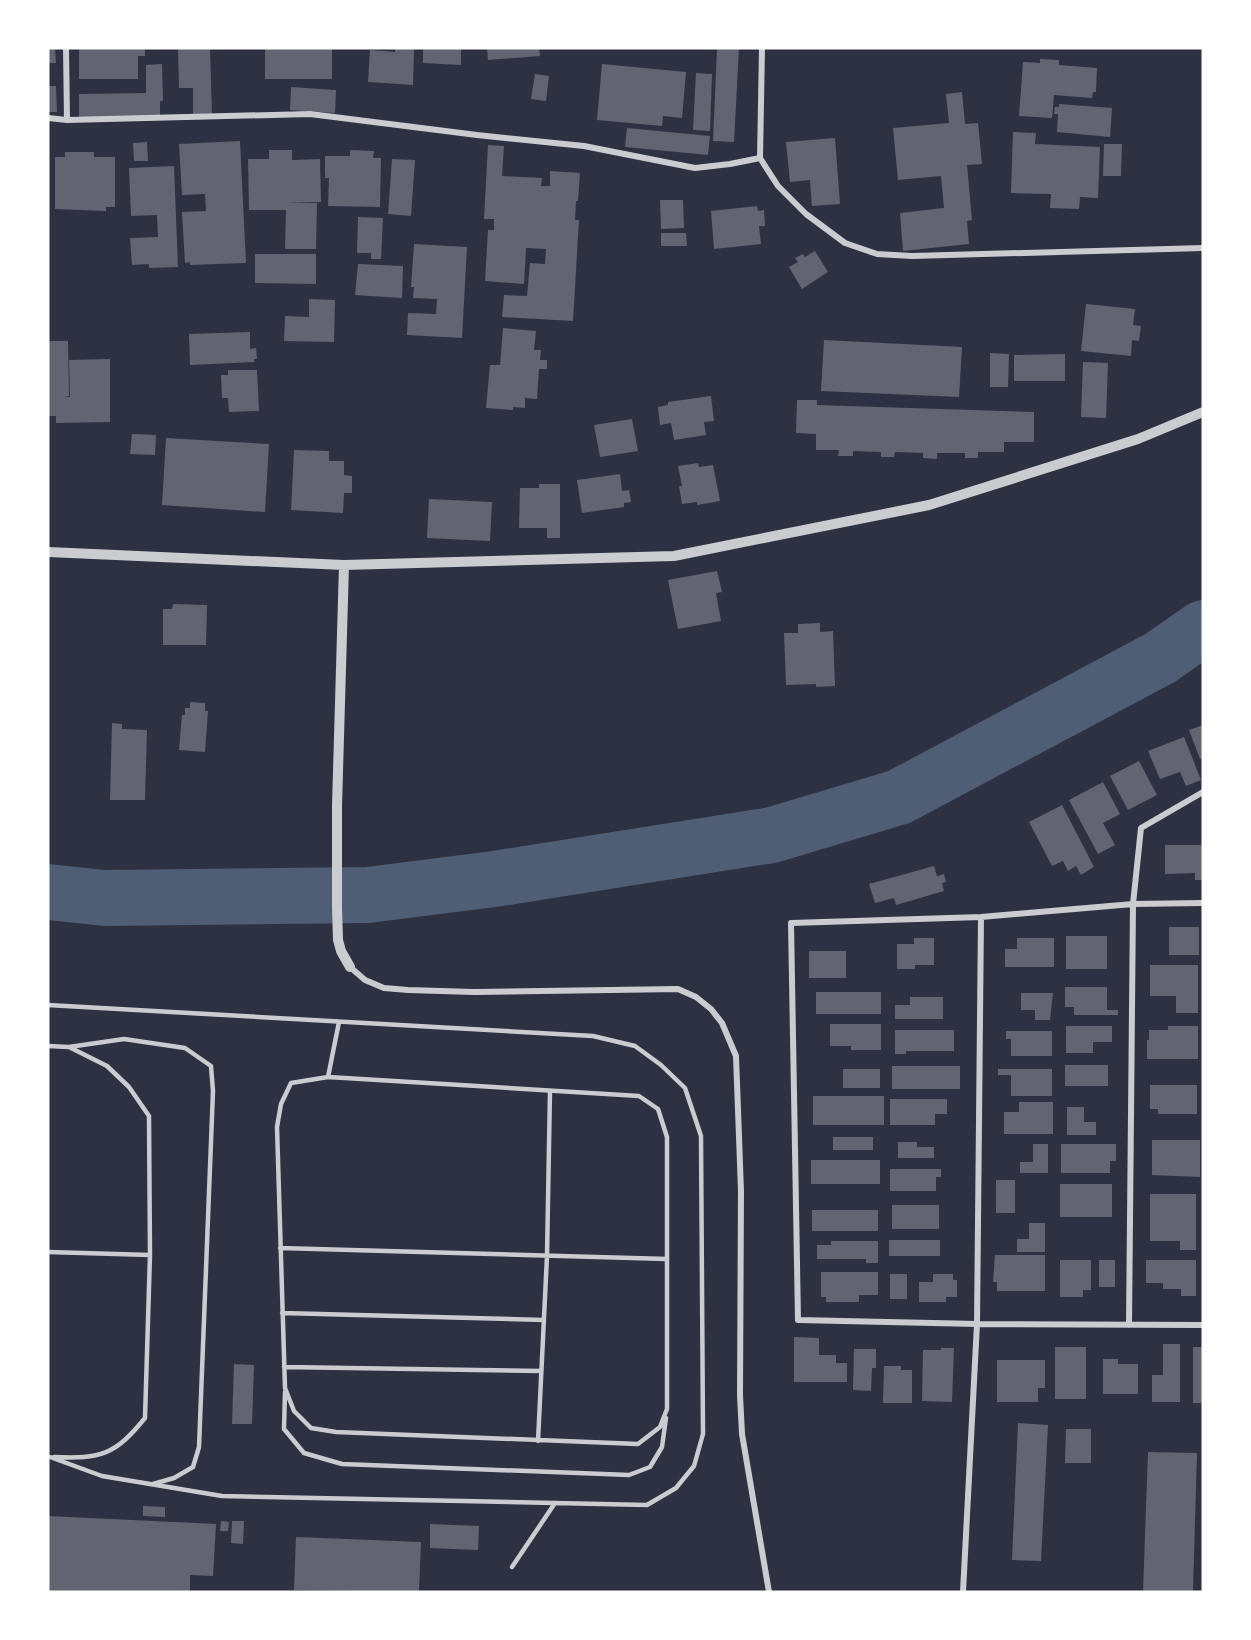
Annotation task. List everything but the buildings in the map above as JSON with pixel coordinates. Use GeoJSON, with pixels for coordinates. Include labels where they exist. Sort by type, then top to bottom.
{"type":"FeatureCollection","features":[{"type":"Feature","properties":{"kind":"street"},"geometry":{"type":"LineString","coordinates":[[66,48],[67,120]]}},
{"type":"Feature","properties":{"kind":"street"},"geometry":{"type":"LineString","coordinates":[[762,48],[760,158],[778,186],[806,214],[845,243],[877,254],[984,255],[1203,248]]}},
{"type":"Feature","properties":{"kind":"street"},"geometry":{"type":"LineString","coordinates":[[48,118],[67,120],[310,114],[584,146],[695,168],[760,158]]}},
{"type":"Feature","properties":{"kind":"street"},"geometry":{"type":"LineString","coordinates":[[48,552],[344,565],[674,556],[929,505],[1138,439],[1203,412]]}},
{"type":"Feature","properties":{"kind":"street"},"geometry":{"type":"LineString","coordinates":[[344,565],[337,806],[338,940],[350,967],[365,980],[384,988],[408,990],[474,992],[678,989],[696,997],[711,1009],[722,1023],[736,1056],[739,1122],[742,1434],[769,1592]]}},
{"type":"Feature","properties":{"kind":"street"},"geometry":{"type":"LineString","coordinates":[[1129,1325],[1133,904],[1141,828],[1203,792]]}},
{"type":"Feature","properties":{"kind":"street"},"geometry":{"type":"LineString","coordinates":[[1203,903],[1133,904],[981,917],[791,923],[798,1320],[1203,1325]]}},
{"type":"Feature","properties":{"kind":"street"},"geometry":{"type":"LineString","coordinates":[[963,1592],[977,1324],[981,917]]}},
{"type":"Feature","properties":{"kind":"lane"},"geometry":{"type":"LineString","coordinates":[[48,1005],[593,1036],[635,1046],[661,1065],[685,1088],[701,1136],[703,1434],[694,1466],[676,1488],[647,1505],[222,1496],[102,1476],[49,1457]]}},
{"type":"Feature","properties":{"kind":"lane"},"geometry":{"type":"LineString","coordinates":[[328,1077],[339,1022]]}},
{"type":"Feature","properties":{"kind":"lane"},"geometry":{"type":"LineString","coordinates":[[48,1046],[69,1047],[124,1039],[185,1048],[211,1066],[213,1091],[199,1447],[193,1467],[174,1478],[153,1485]]}},
{"type":"Feature","properties":{"kind":"lane"},"geometry":{"type":"LineString","coordinates":[[49,1457],[85,1459],[113,1450],[128,1439],[145,1418],[150,1255],[148,1116],[129,1087],[106,1066],[69,1047]]}},
{"type":"Feature","properties":{"kind":"lane"},"geometry":{"type":"LineString","coordinates":[[328,1077],[639,1096],[658,1109],[667,1137],[667,1409],[662,1447],[650,1467],[629,1475],[342,1464],[304,1453],[284,1429],[285,1388],[277,1127],[281,1104],[291,1083],[328,1077]]}},
{"type":"Feature","properties":{"kind":"lane"},"geometry":{"type":"LineString","coordinates":[[538,1441],[547,1256],[550,1091]]}},
{"type":"Feature","properties":{"kind":"lane"},"geometry":{"type":"LineString","coordinates":[[280,1248],[667,1259]]}},
{"type":"Feature","properties":{"kind":"lane"},"geometry":{"type":"LineString","coordinates":[[48,1252],[150,1255]]}},
{"type":"Feature","properties":{"kind":"lane"},"geometry":{"type":"LineString","coordinates":[[282,1313],[544,1320]]}},
{"type":"Feature","properties":{"kind":"lane"},"geometry":{"type":"LineString","coordinates":[[284,1367],[542,1371]]}},
{"type":"Feature","properties":{"kind":"lane"},"geometry":{"type":"LineString","coordinates":[[285,1388],[294,1412],[311,1428],[336,1432],[638,1444],[660,1427],[667,1409]]}},
{"type":"Feature","properties":{"kind":"lane"},"geometry":{"type":"LineString","coordinates":[[512,1567],[555,1503]]}},
{"type":"Feature","properties":{"kind":"waterway"},"geometry":{"type":"LineString","coordinates":[[48,892],[105,898],[368,895],[494,879],[772,835],[899,797],[1160,658],[1203,628]]}}]}
